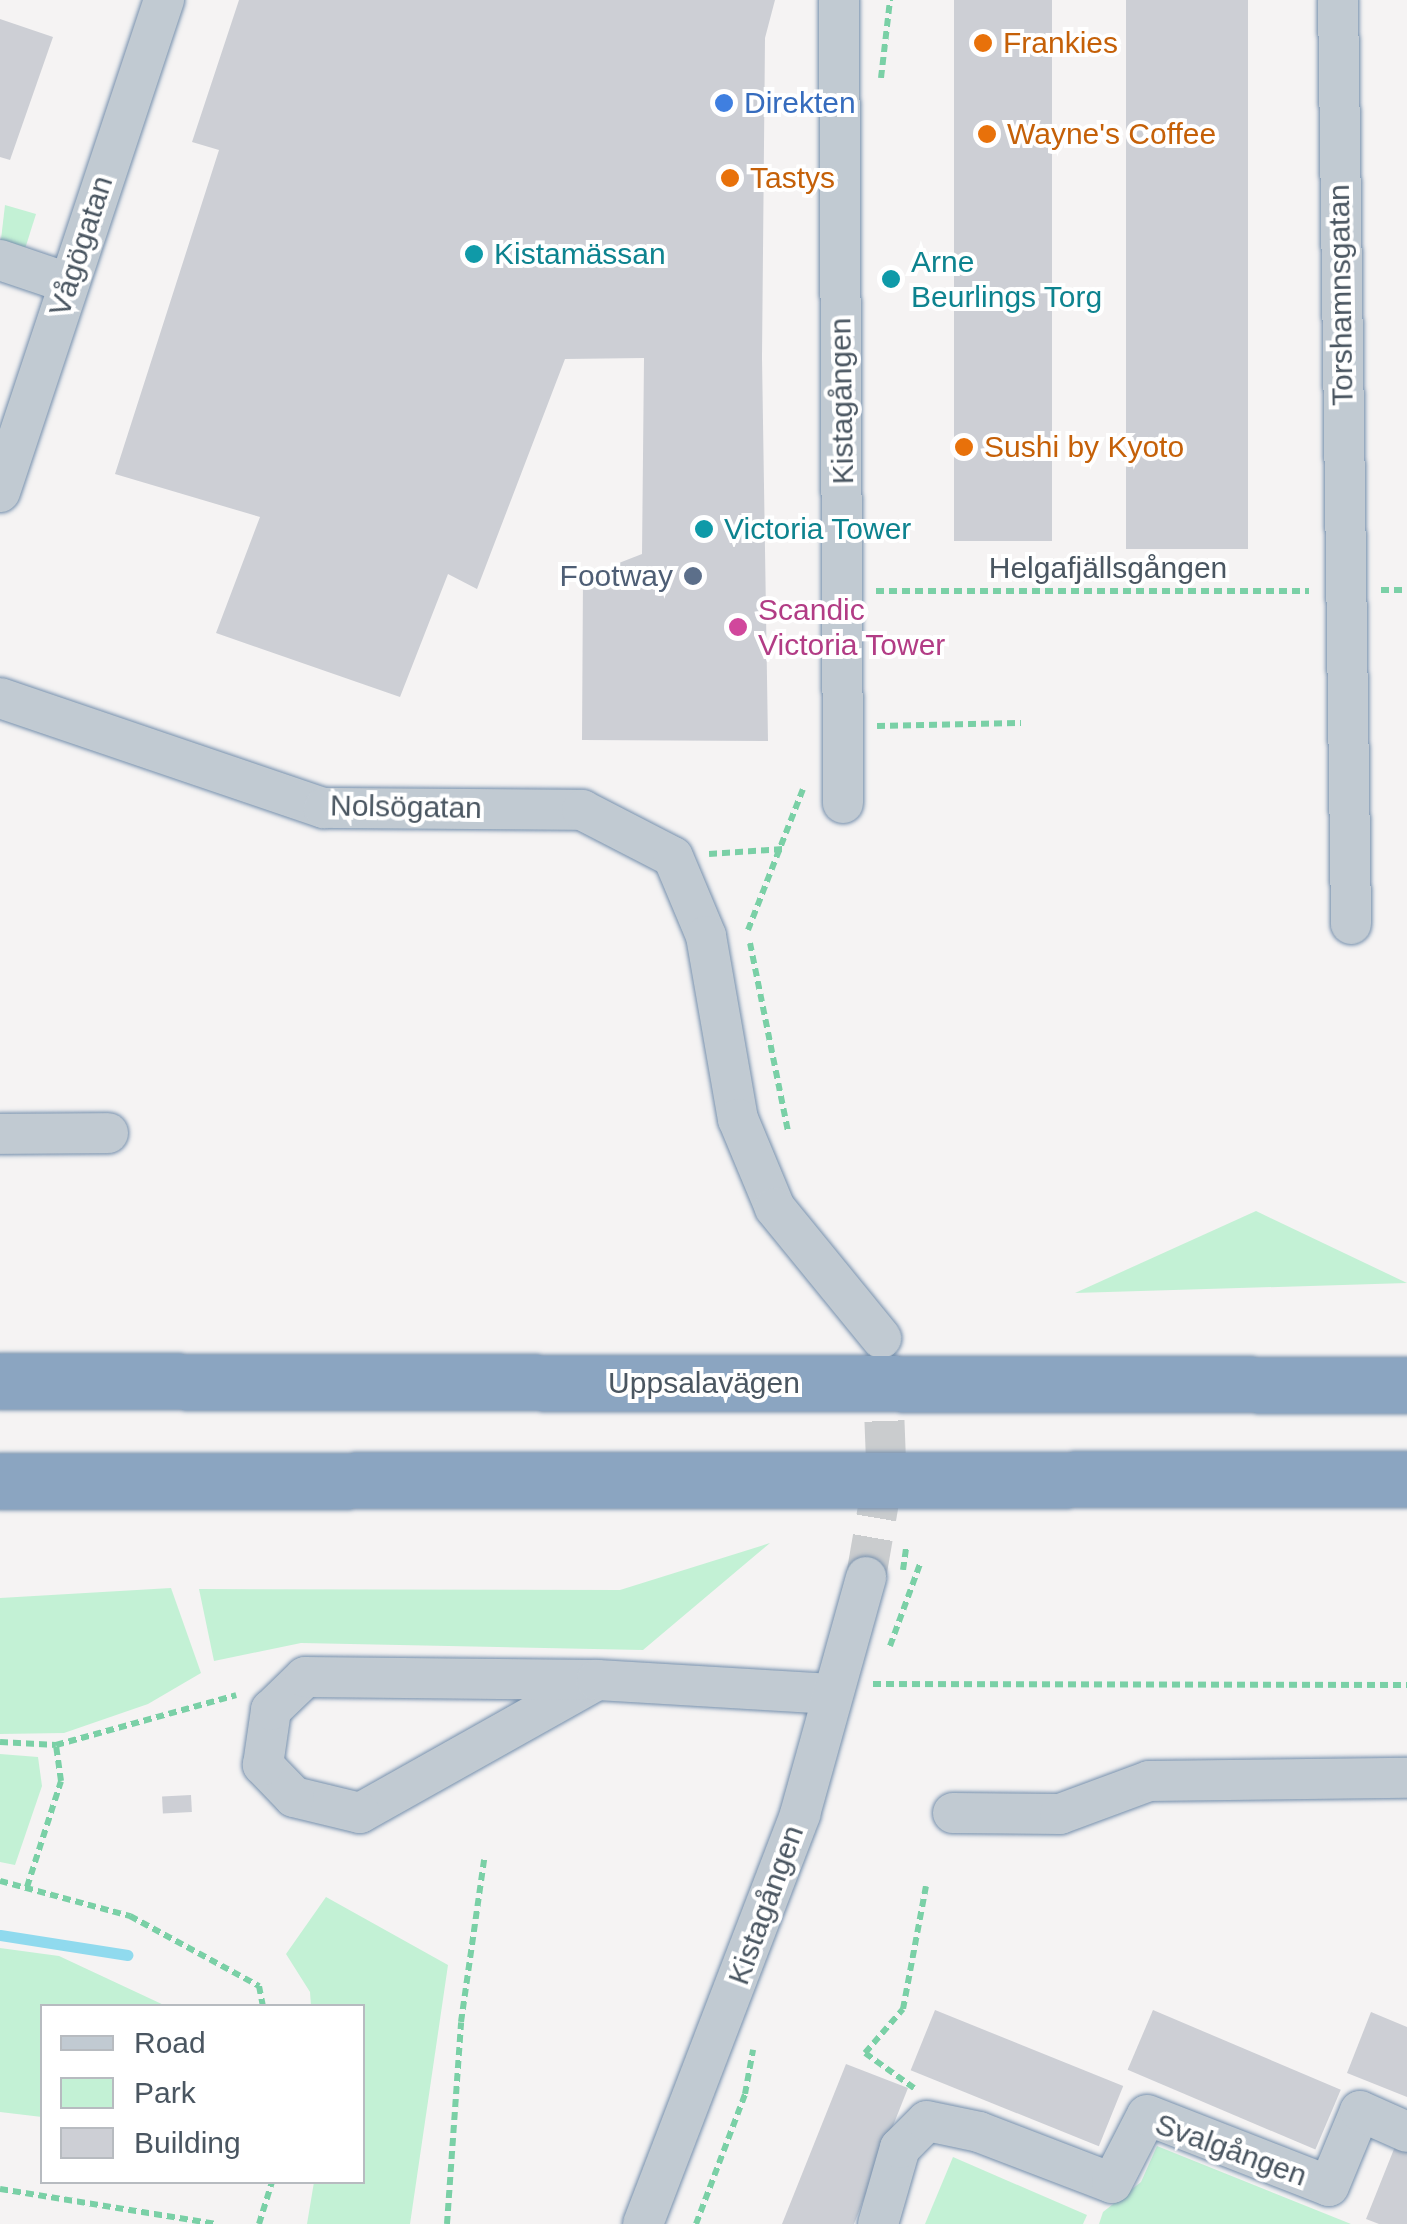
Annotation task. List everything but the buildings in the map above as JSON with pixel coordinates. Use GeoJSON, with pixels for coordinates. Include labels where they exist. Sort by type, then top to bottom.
{"type":"FeatureCollection","features":[{"type":"Feature","properties":{"kind":"highway","name":"Uppsalavägen"},"geometry":{"type":"LineString","coordinates":[[0,1381],[1407,1385]]}},
{"type":"Feature","properties":{"kind":"highway"},"geometry":{"type":"LineString","coordinates":[[0,1481],[1407,1479]]}},
{"type":"Feature","properties":{"kind":"street","name":"Vågögatan"},"geometry":{"type":"LineString","coordinates":[[0,492],[164,0]]}},
{"type":"Feature","properties":{"kind":"street","name":"Kistagången"},"geometry":{"type":"LineString","coordinates":[[839,0],[843,803]]}},
{"type":"Feature","properties":{"kind":"street","name":"Torshamnsgatan"},"geometry":{"type":"LineString","coordinates":[[1338,0],[1351,924]]}},
{"type":"Feature","properties":{"kind":"street"},"geometry":{"type":"LineString","coordinates":[[0,260],[68,283]]}},
{"type":"Feature","properties":{"kind":"street","name":"Nolsögatan"},"geometry":{"type":"LineString","coordinates":[[0,698],[324,808],[582,810],[673,857]]}},
{"type":"Feature","properties":{"kind":"street"},"geometry":{"type":"LineString","coordinates":[[673,857],[706,936],[738,1119],[775,1208],[881,1338]]}},
{"type":"Feature","properties":{"kind":"street"},"geometry":{"type":"LineString","coordinates":[[0,1134],[108,1133]]}},
{"type":"Feature","properties":{"kind":"street","name":"Kistagången"},"geometry":{"type":"LineString","coordinates":[[643,2224],[769,1902],[847,1688],[866,1577]]}},
{"type":"Feature","properties":{"kind":"street"},"geometry":{"type":"LineString","coordinates":[[597,1680],[360,1813],[294,1797],[262,1765],[271,1710],[305,1676],[597,1680],[847,1688]]}},
{"type":"Feature","properties":{"kind":"street"},"geometry":{"type":"LineString","coordinates":[[952,1813],[1060,1814],[1149,1781],[1407,1778]]}},
{"type":"Feature","properties":{"kind":"street","name":"Svalgången"},"geometry":{"type":"LineString","coordinates":[[878,2224],[900,2148],[926,2121],[980,2132],[1112,2183],[1147,2114],[1329,2186],[1360,2111],[1407,2132]]}},
{"type":"Feature","properties":{"kind":"path","name":"Helgafjällsgången"},"geometry":{"type":"LineString","coordinates":[[870,591],[1345,591]]}},
{"type":"Feature","properties":{"kind":"path"},"geometry":{"type":"LineString","coordinates":[[875,726],[1021,723]]}},
{"type":"Feature","properties":{"kind":"path"},"geometry":{"type":"LineString","coordinates":[[673,857],[783,849]]}},
{"type":"Feature","properties":{"kind":"path"},"geometry":{"type":"LineString","coordinates":[[747,926],[788,1132]]}},
{"type":"Feature","properties":{"kind":"path"},"geometry":{"type":"LineString","coordinates":[[0,1742],[56,1745],[305,1676]]}},
{"type":"Feature","properties":{"kind":"path"},"geometry":{"type":"LineString","coordinates":[[847,1688],[1407,1684]]}},
{"type":"Feature","properties":{"kind":"path"},"geometry":{"type":"LineString","coordinates":[[28,1887],[61,1781],[56,1745]]}},
{"type":"Feature","properties":{"kind":"path"},"geometry":{"type":"LineString","coordinates":[[447,2224],[461,2022],[484,1860]]}},
{"type":"Feature","properties":{"kind":"path"},"geometry":{"type":"LineString","coordinates":[[0,1881],[130,1916],[259,1986],[263,2004]]}},
{"type":"Feature","properties":{"kind":"path"},"geometry":{"type":"LineString","coordinates":[[913,2086],[865,2053],[903,2009],[926,1886]]}},
{"type":"Feature","properties":{"kind":"path"},"geometry":{"type":"LineString","coordinates":[[260,2224],[271,2184]]}},
{"type":"Feature","properties":{"kind":"path"},"geometry":{"type":"LineString","coordinates":[[0,2189],[216,2224]]}},
{"type":"Feature","properties":{"kind":"green space"},"geometry":{"type":"Polygon","coordinates":[[[5,205],[36,214],[24,252],[0,248],[5,205]]]}},
{"type":"Feature","properties":{"kind":"green space"},"geometry":{"type":"Polygon","coordinates":[[[1256,1211],[1407,1283],[1075,1293],[1256,1211]]]}},
{"type":"Feature","properties":{"kind":"green space"},"geometry":{"type":"Polygon","coordinates":[[[770,1543],[643,1650],[301,1643],[214,1661],[199,1589],[620,1590],[770,1543]]]}},
{"type":"Feature","properties":{"kind":"green space"},"geometry":{"type":"Polygon","coordinates":[[[171,1588],[201,1673],[148,1704],[64,1733],[0,1734],[0,1598],[171,1588]]]}},
{"type":"Feature","properties":{"kind":"green space"},"geometry":{"type":"Polygon","coordinates":[[[0,1754],[38,1757],[42,1786],[15,1865],[0,1862],[0,1754]]]}},
{"type":"Feature","properties":{"kind":"green space"},"geometry":{"type":"Polygon","coordinates":[[[326,1897],[448,1965],[410,2224],[307,2224],[314,2184],[365,2184],[365,2004],[311,2004],[310,1992],[286,1954],[326,1897]]]}},
{"type":"Feature","properties":{"kind":"green space"},"geometry":{"type":"Polygon","coordinates":[[[0,1948],[59,1956],[162,2004],[40,2004],[40,2117],[0,2112],[0,1948]]]}},
{"type":"Feature","properties":{"kind":"green space"},"geometry":{"type":"Polygon","coordinates":[[[1157,2146],[1351,2224],[1099,2224],[1103,2212],[1141,2182],[1157,2146]]]}},
{"type":"Feature","properties":{"kind":"green space"},"geometry":{"type":"Polygon","coordinates":[[[953,2157],[1087,2215],[1083,2224],[925,2224],[953,2157]]]}},
{"type":"Feature","properties":{"kind":"waterway"},"geometry":{"type":"LineString","coordinates":[[0,1935],[127,1955]]}},
{"type":"Feature","properties":{"kind":"tunnel"},"geometry":{"type":"LineString","coordinates":[[866,1577],[886,1461],[882,1357]]}},
{"type":"Feature","properties":{"kind":"place","name":"Frankies"},"geometry":{"type":"Point","coordinates":[983,43]}},
{"type":"Feature","properties":{"kind":"place","name":"Direkten"},"geometry":{"type":"Point","coordinates":[724,103]}},
{"type":"Feature","properties":{"kind":"place","name":"Wayne's Coffee"},"geometry":{"type":"Point","coordinates":[987,134]}},
{"type":"Feature","properties":{"kind":"place","name":"Tastys"},"geometry":{"type":"Point","coordinates":[730,178]}},
{"type":"Feature","properties":{"kind":"place","name":"Kistamässan"},"geometry":{"type":"Point","coordinates":[474,254]}},
{"type":"Feature","properties":{"kind":"place","name":"Arne Beurlings Torg"},"geometry":{"type":"Point","coordinates":[891,279]}},
{"type":"Feature","properties":{"kind":"place","name":"Sushi by Kyoto"},"geometry":{"type":"Point","coordinates":[964,447]}},
{"type":"Feature","properties":{"kind":"place","name":"Victoria Tower"},"geometry":{"type":"Point","coordinates":[704,529]}},
{"type":"Feature","properties":{"kind":"place","name":"Footway"},"geometry":{"type":"Point","coordinates":[693,576]}},
{"type":"Feature","properties":{"kind":"place","name":"Scandic Victoria Tower"},"geometry":{"type":"Point","coordinates":[738,627]}}]}
